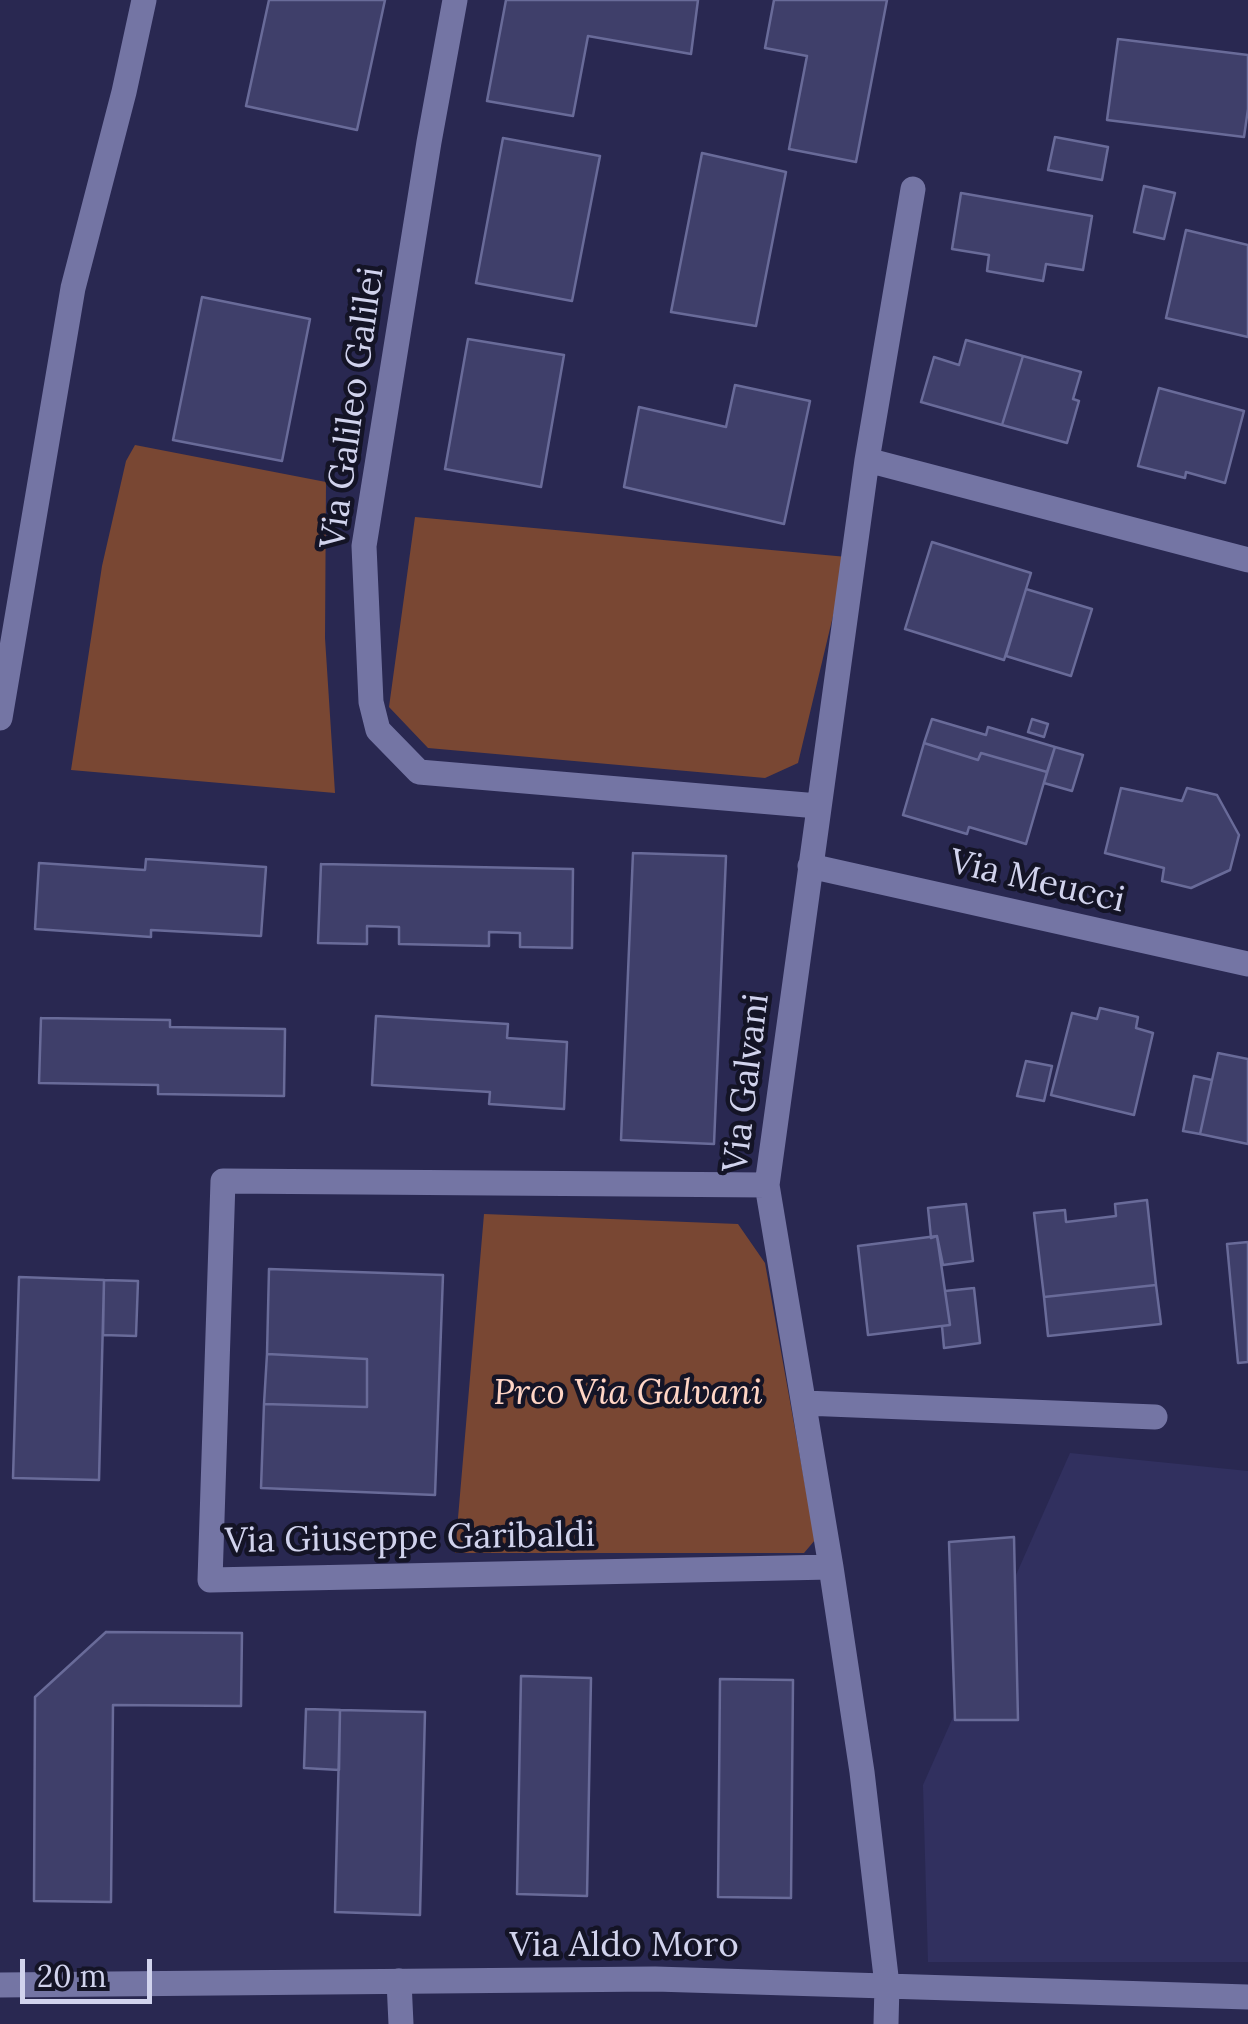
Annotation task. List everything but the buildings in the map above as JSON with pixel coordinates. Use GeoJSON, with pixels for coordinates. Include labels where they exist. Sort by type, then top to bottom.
{"type":"FeatureCollection","features":[{"type":"Feature","properties":{"kind":"street"},"geometry":{"type":"LineString","coordinates":[[0,718],[73,288],[144,0]]}},
{"type":"Feature","properties":{"kind":"street","name":"Via Galileo Galilei"},"geometry":{"type":"LineString","coordinates":[[455,0],[428,142],[364,546],[371,702],[378,730],[419,772],[818,806]]}},
{"type":"Feature","properties":{"kind":"street","name":"Via Galvani"},"geometry":{"type":"LineString","coordinates":[[886,2024],[886,1986],[862,1772],[767,1185],[866,460],[913,188]]}},
{"type":"Feature","properties":{"kind":"street"},"geometry":{"type":"LineString","coordinates":[[866,460],[1248,560]]}},
{"type":"Feature","properties":{"kind":"street","name":"Via Meucci"},"geometry":{"type":"LineString","coordinates":[[810,866],[1248,964]]}},
{"type":"Feature","properties":{"kind":"street","name":"Via Giuseppe Garibaldi"},"geometry":{"type":"LineString","coordinates":[[767,1185],[223,1181],[210,1580],[831,1567]]}},
{"type":"Feature","properties":{"kind":"street"},"geometry":{"type":"LineString","coordinates":[[804,1403],[1154,1416]]}},
{"type":"Feature","properties":{"kind":"street","name":"Via Aldo Moro"},"geometry":{"type":"LineString","coordinates":[[0,1985],[655,1979],[1248,1997]]}},
{"type":"Feature","properties":{"kind":"street"},"geometry":{"type":"LineString","coordinates":[[399,1981],[401,2024]]}},
{"type":"Feature","properties":{"kind":"shaded area"},"geometry":{"type":"Polygon","coordinates":[[[1070,1453],[1248,1471],[1248,1962],[928,1962],[923,1785],[1070,1453]]]}},
{"type":"Feature","properties":{"kind":"green space"},"geometry":{"type":"Polygon","coordinates":[[[135,445],[326,482],[325,638],[335,793],[71,770],[102,566],[126,461],[135,445]]]}},
{"type":"Feature","properties":{"kind":"green space"},"geometry":{"type":"Polygon","coordinates":[[[415,517],[847,557],[798,763],[765,778],[428,748],[389,707],[415,517]]]}},
{"type":"Feature","properties":{"kind":"green space","name":"Prco Via Galvani"},"geometry":{"type":"Polygon","coordinates":[[[484,1214],[738,1224],[765,1263],[815,1540],[804,1553],[455,1553],[484,1214]]]}}]}
